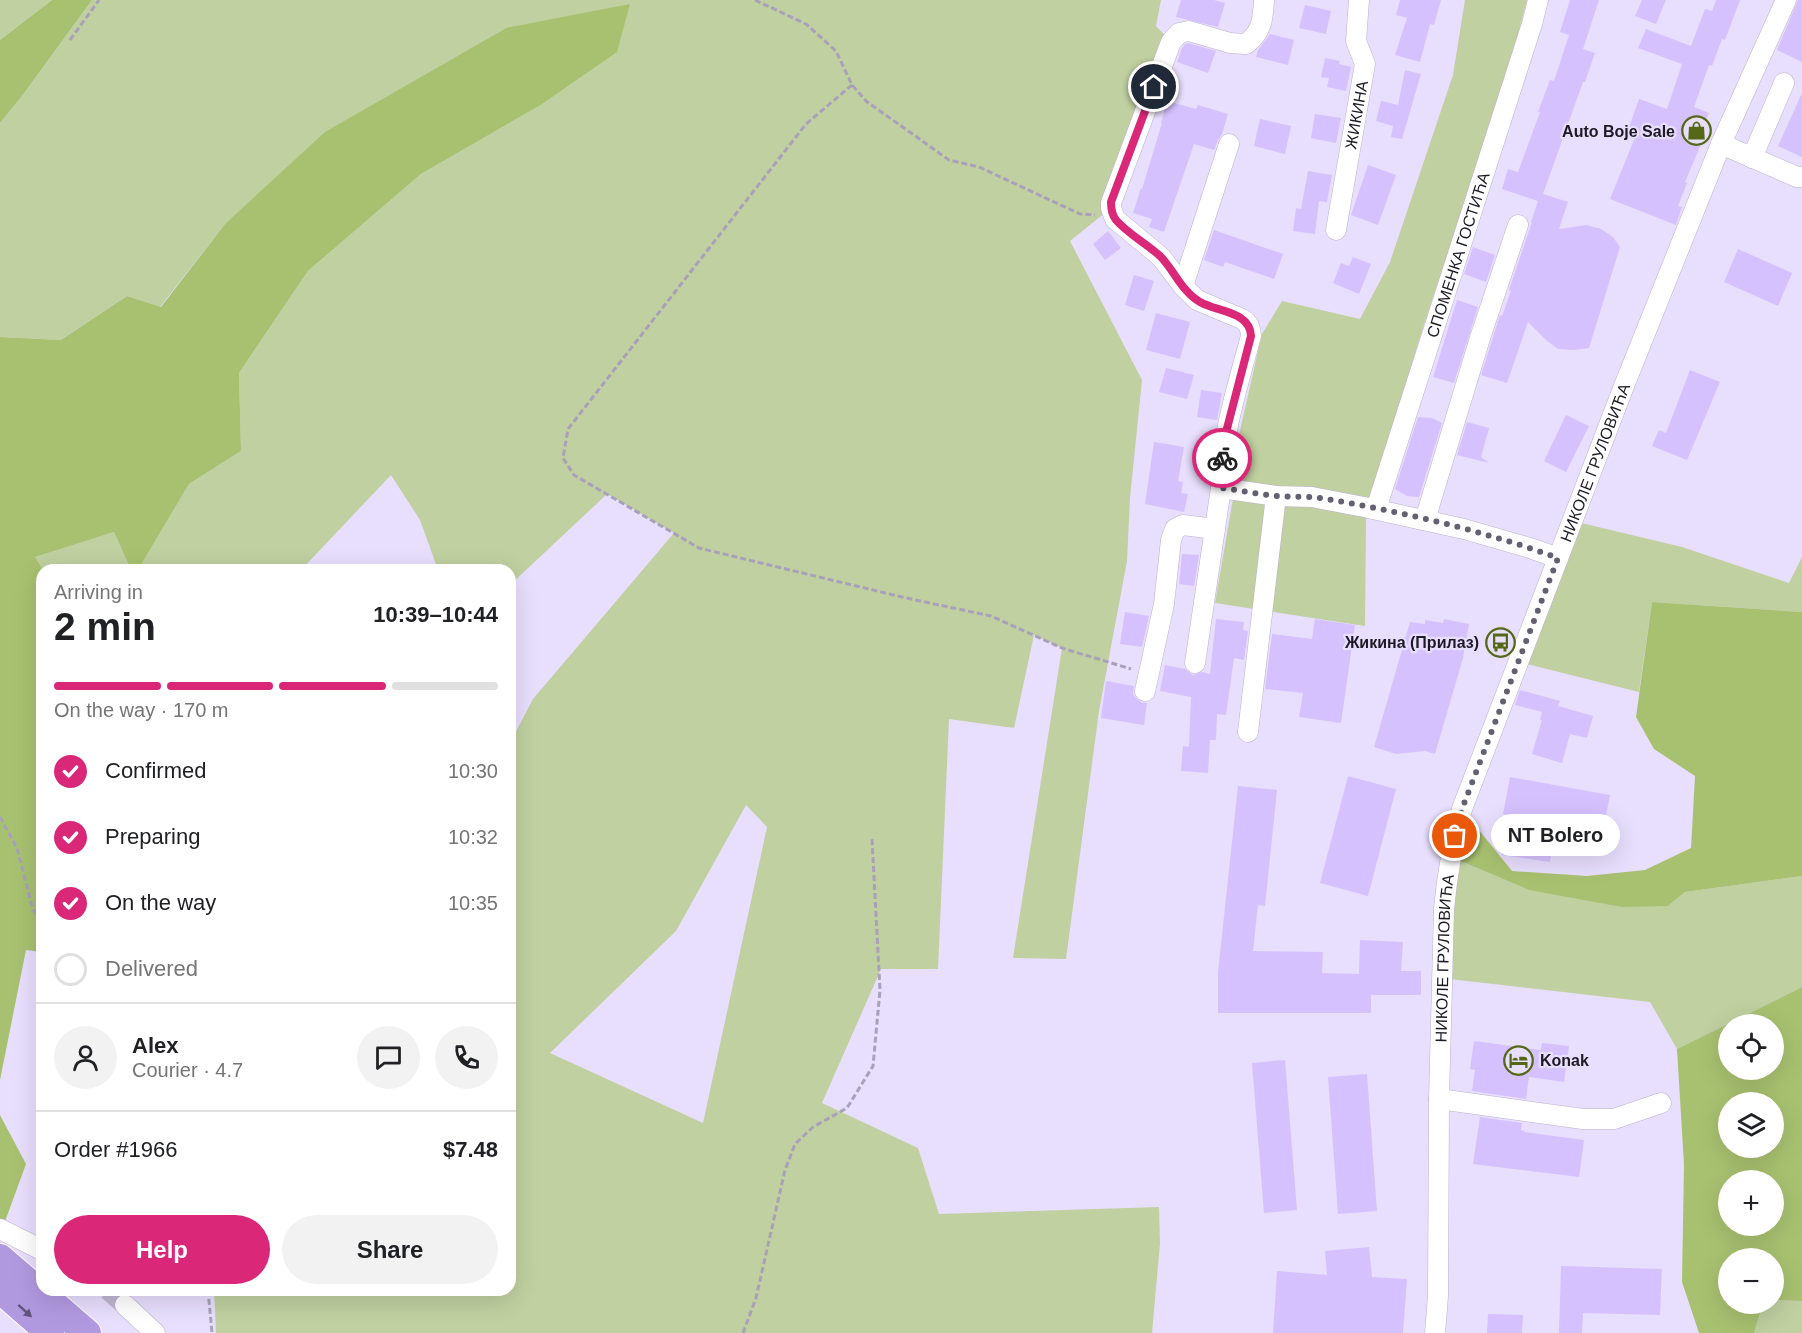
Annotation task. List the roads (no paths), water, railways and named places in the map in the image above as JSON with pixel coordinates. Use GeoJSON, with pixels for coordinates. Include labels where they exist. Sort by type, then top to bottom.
{"type":"FeatureCollection","features":[{"type":"Feature","properties":{"kind":"highway"},"geometry":{"type":"LineString","coordinates":[[0,1258],[36,1289]]}},
{"type":"Feature","properties":{"kind":"highway"},"geometry":{"type":"LineString","coordinates":[[0,1288],[50,1333]]}},
{"type":"Feature","properties":{"kind":"highway"},"geometry":{"type":"LineString","coordinates":[[44,1296],[87,1333]]}},
{"type":"Feature","properties":{"kind":"street"},"geometry":{"type":"LineString","coordinates":[[1195,663],[1221,488],[1224,440],[1251,330],[1248,323],[1242,319],[1200,302],[1183,286],[1161,257],[1115,219],[1111,202],[1174,36],[1189,31],[1230,43],[1246,44],[1256,34],[1262,23],[1264,0]]}},
{"type":"Feature","properties":{"kind":"street","name":"ЖИКИНА"},"geometry":{"type":"LineString","coordinates":[[1336,230],[1365,64],[1356,41],[1359,0]]}},
{"type":"Feature","properties":{"kind":"street","name":"СПОМЕНКА ГОСТИЋА"},"geometry":{"type":"LineString","coordinates":[[1376,509],[1538,0]]}},
{"type":"Feature","properties":{"kind":"street","name":"НИКОЛЕ ГРУЛОВИЋА"},"geometry":{"type":"LineString","coordinates":[[1434,1333],[1438,1296],[1439,1098],[1444,909],[1455,836],[1467,798],[1624,386],[1721,144],[1786,0]]}},
{"type":"Feature","properties":{"kind":"street"},"geometry":{"type":"LineString","coordinates":[[1752,158],[1784,83]]}},
{"type":"Feature","properties":{"kind":"street"},"geometry":{"type":"LineString","coordinates":[[1183,286],[1229,144]]}},
{"type":"Feature","properties":{"kind":"street"},"geometry":{"type":"LineString","coordinates":[[1721,144],[1797,177],[1802,177]]}},
{"type":"Feature","properties":{"kind":"street"},"geometry":{"type":"LineString","coordinates":[[1425,520],[1480,338],[1518,225]]}},
{"type":"Feature","properties":{"kind":"street"},"geometry":{"type":"LineString","coordinates":[[1221,488],[1276,496],[1312,497],[1376,509],[1530,548],[1558,558]]}},
{"type":"Feature","properties":{"kind":"street"},"geometry":{"type":"LineString","coordinates":[[1248,732],[1276,496]]}},
{"type":"Feature","properties":{"kind":"street"},"geometry":{"type":"LineString","coordinates":[[1147,682],[1164,604],[1175,529],[1183,525],[1215,529]]}},
{"type":"Feature","properties":{"kind":"street"},"geometry":{"type":"LineString","coordinates":[[1439,1098],[1583,1119],[1614,1119],[1661,1103]]}},
{"type":"Feature","properties":{"kind":"street"},"geometry":{"type":"LineString","coordinates":[[0,1229],[36,1247]]}},
{"type":"Feature","properties":{"kind":"street"},"geometry":{"type":"LineString","coordinates":[[125,1305],[155,1333]]}},
{"type":"Feature","properties":{"kind":"tunnel"},"geometry":{"type":"LineString","coordinates":[[115,1296],[125,1305]]}},
{"type":"Feature","properties":{"kind":"place","name":"Auto Boje Sale"},"geometry":{"type":"Point","coordinates":[1696,131]}},
{"type":"Feature","properties":{"kind":"place","name":"Жикина (Прилаз)"},"geometry":{"type":"Point","coordinates":[1500,642]}},
{"type":"Feature","properties":{"kind":"place","name":"NT Bolero"},"geometry":{"type":"Point","coordinates":[1455,836]}},
{"type":"Feature","properties":{"kind":"place","name":"Konak"},"geometry":{"type":"Point","coordinates":[1519,1060]}}]}
